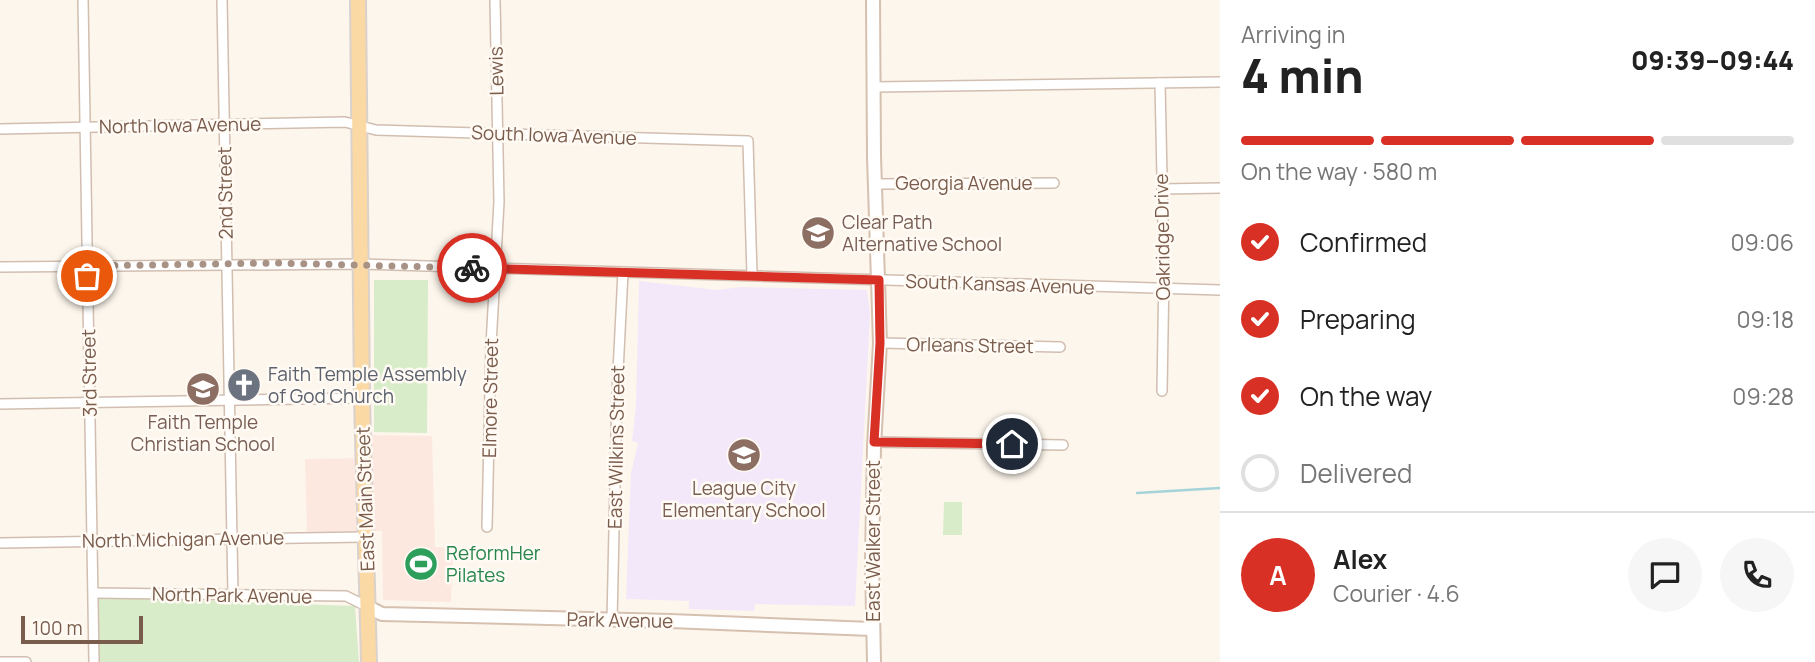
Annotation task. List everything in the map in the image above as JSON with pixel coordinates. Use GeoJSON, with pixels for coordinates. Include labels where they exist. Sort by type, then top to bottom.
{"type":"FeatureCollection","features":[{"type":"Feature","properties":{"kind":"main road","name":"East Main Street"},"geometry":{"type":"LineString","coordinates":[[358,0],[362,398],[369,662]]}},
{"type":"Feature","properties":{"kind":"street","name":"3rd Street"},"geometry":{"type":"LineString","coordinates":[[83,0],[94,662]]}},
{"type":"Feature","properties":{"kind":"street","name":"2nd Street"},"geometry":{"type":"LineString","coordinates":[[222,0],[233,595]]}},
{"type":"Feature","properties":{"kind":"street","name":"Lewis"},"geometry":{"type":"LineString","coordinates":[[495,0],[499,202],[495,268]]}},
{"type":"Feature","properties":{"kind":"street","name":"East Walker Street"},"geometry":{"type":"LineString","coordinates":[[873,0],[880,343],[874,442],[874,662]]}},
{"type":"Feature","properties":{"kind":"street"},"geometry":{"type":"LineString","coordinates":[[874,88],[1220,82]]}},
{"type":"Feature","properties":{"kind":"street","name":"Oakridge Drive"},"geometry":{"type":"LineString","coordinates":[[1160,83],[1162,391]]}},
{"type":"Feature","properties":{"kind":"street","name":"North Iowa Avenue"},"geometry":{"type":"LineString","coordinates":[[0,129],[345,122],[360,126]]}},
{"type":"Feature","properties":{"kind":"street","name":"South Iowa Avenue"},"geometry":{"type":"LineString","coordinates":[[360,126],[376,130],[748,141],[752,275]]}},
{"type":"Feature","properties":{"kind":"street","name":"Georgia Avenue"},"geometry":{"type":"LineString","coordinates":[[875,184],[1054,183]]}},
{"type":"Feature","properties":{"kind":"street"},"geometry":{"type":"LineString","coordinates":[[1162,189],[1220,188]]}},
{"type":"Feature","properties":{"kind":"street","name":"South Kansas Avenue"},"geometry":{"type":"LineString","coordinates":[[0,267],[360,264],[1220,290]]}},
{"type":"Feature","properties":{"kind":"street","name":"Elmore Street"},"geometry":{"type":"LineString","coordinates":[[487,527],[495,268]]}},
{"type":"Feature","properties":{"kind":"street","name":"East Wilkins Street"},"geometry":{"type":"LineString","coordinates":[[612,621],[622,272]]}},
{"type":"Feature","properties":{"kind":"street","name":"Orleans Street"},"geometry":{"type":"LineString","coordinates":[[880,343],[1060,347]]}},
{"type":"Feature","properties":{"kind":"street"},"geometry":{"type":"LineString","coordinates":[[0,404],[362,398]]}},
{"type":"Feature","properties":{"kind":"street"},"geometry":{"type":"LineString","coordinates":[[874,442],[1063,445]]}},
{"type":"Feature","properties":{"kind":"street","name":"North Michigan Avenue"},"geometry":{"type":"LineString","coordinates":[[0,543],[232,537],[365,537]]}},
{"type":"Feature","properties":{"kind":"street","name":"North Park Avenue"},"geometry":{"type":"LineString","coordinates":[[94,593],[346,597],[368,607]]}},
{"type":"Feature","properties":{"kind":"street","name":"Park Avenue"},"geometry":{"type":"LineString","coordinates":[[368,607],[382,614],[872,629]]}},
{"type":"Feature","properties":{"kind":"street"},"geometry":{"type":"LineString","coordinates":[[0,662],[26,662]]}},
{"type":"Feature","properties":{"kind":"shaded area"},"geometry":{"type":"Polygon","coordinates":[[[639,281],[717,290],[741,287],[867,290],[870,313],[855,606],[755,604],[754,611],[689,609],[689,601],[626,599],[631,473],[638,443],[632,441],[636,406],[639,281]]]}},
{"type":"Feature","properties":{"kind":"shaded area"},"geometry":{"type":"Polygon","coordinates":[[[372,435],[432,436],[435,547],[453,548],[451,602],[383,600],[382,531],[307,532],[305,459],[373,458],[372,435]]]}},
{"type":"Feature","properties":{"kind":"green space"},"geometry":{"type":"Polygon","coordinates":[[[374,280],[428,280],[427,433],[374,432],[374,280]]]}},
{"type":"Feature","properties":{"kind":"green space"},"geometry":{"type":"Polygon","coordinates":[[[944,502],[962,502],[962,535],[943,535],[944,502]]]}},
{"type":"Feature","properties":{"kind":"green space"},"geometry":{"type":"Polygon","coordinates":[[[98,597],[355,606],[359,662],[98,662],[98,597]]]}},
{"type":"Feature","properties":{"kind":"waterway"},"geometry":{"type":"LineString","coordinates":[[1137,493],[1220,488]]}},
{"type":"Feature","properties":{"kind":"way so far"},"geometry":{"type":"LineString","coordinates":[[87,276],[87,266],[276,263],[472,268]]}},
{"type":"Feature","properties":{"kind":"place","name":"Clear Path Alternative School"},"geometry":{"type":"Point","coordinates":[818,233]}},
{"type":"Feature","properties":{"kind":"place","name":"Faith Temple Assembly of God Church"},"geometry":{"type":"Point","coordinates":[244,385]}},
{"type":"Feature","properties":{"kind":"place","name":"Faith Temple Christian School"},"geometry":{"type":"Point","coordinates":[203,389]}},
{"type":"Feature","properties":{"kind":"place","name":"League City Elementary School"},"geometry":{"type":"Point","coordinates":[744,455]}},
{"type":"Feature","properties":{"kind":"place","name":"ReformHer Pilates"},"geometry":{"type":"Point","coordinates":[421,564]}},
{"type":"Feature","properties":{"kind":"route"},"geometry":{"type":"LineString","coordinates":[[472,268],[879,280],[880,343],[874,442],[1012,444]]}}]}
